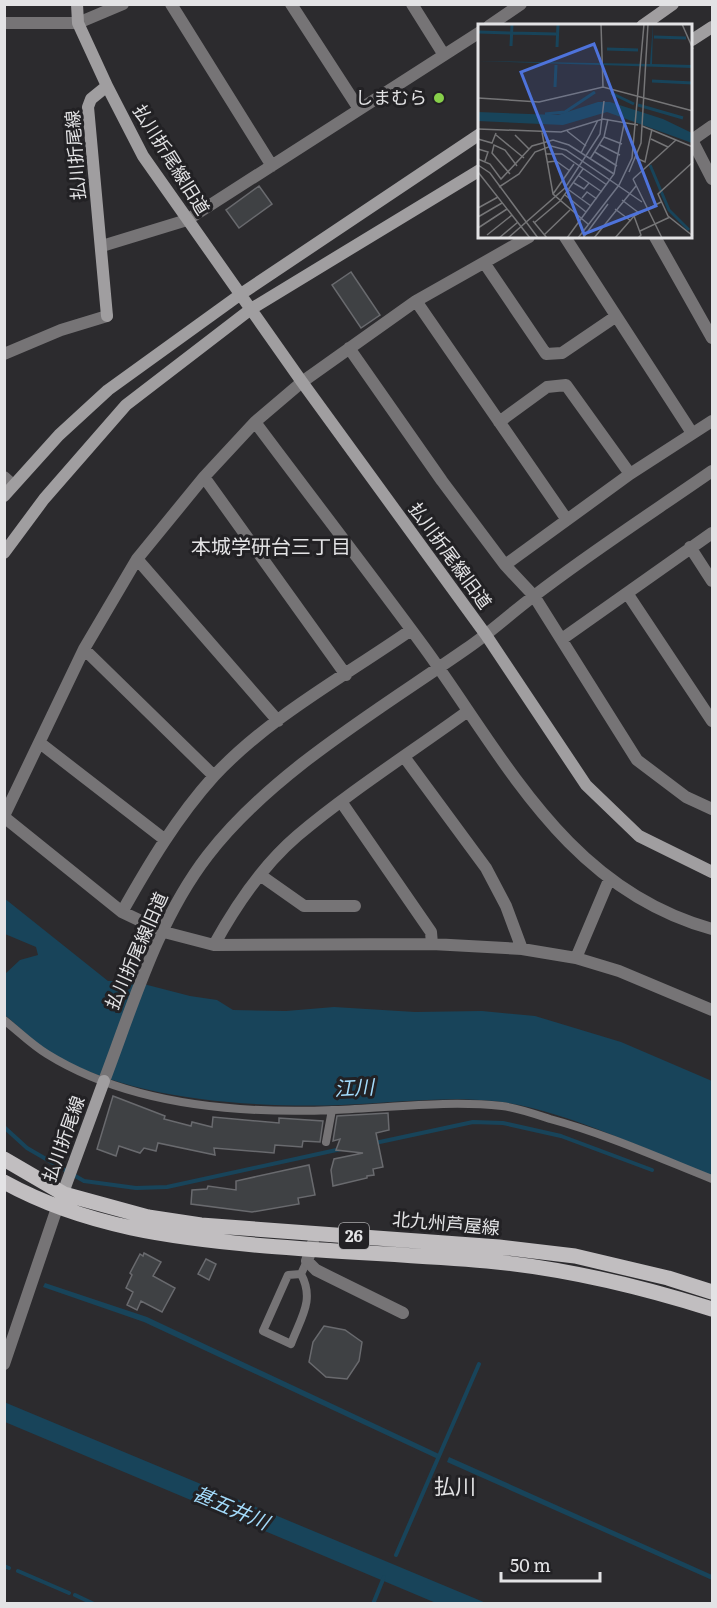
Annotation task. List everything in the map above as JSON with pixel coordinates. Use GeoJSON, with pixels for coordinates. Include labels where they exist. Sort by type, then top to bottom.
{"type":"FeatureCollection","features":[{"type":"Feature","properties":{"kind":"main road","name":"北九州芦屋線"},"geometry":{"type":"LineString","coordinates":[[4,1159],[64,1194],[148,1217],[201,1225],[499,1247],[574,1256],[668,1278],[712,1292]]}},
{"type":"Feature","properties":{"kind":"main road","name":"北九州芦屋線"},"geometry":{"type":"LineString","coordinates":[[4,1182],[57,1208],[139,1231],[309,1255],[489,1262],[565,1271],[659,1293],[712,1309]]}},
{"type":"Feature","properties":{"kind":"street"},"geometry":{"type":"LineString","coordinates":[[77,4],[78,23],[107,86]]}},
{"type":"Feature","properties":{"kind":"street"},"geometry":{"type":"LineString","coordinates":[[4,22],[78,23],[123,4]]}},
{"type":"Feature","properties":{"kind":"street"},"geometry":{"type":"LineString","coordinates":[[171,4],[272,166]]}},
{"type":"Feature","properties":{"kind":"street"},"geometry":{"type":"LineString","coordinates":[[291,4],[359,109]]}},
{"type":"Feature","properties":{"kind":"street"},"geometry":{"type":"LineString","coordinates":[[412,4],[444,55]]}},
{"type":"Feature","properties":{"kind":"street"},"geometry":{"type":"LineString","coordinates":[[492,24],[521,4]]}},
{"type":"Feature","properties":{"kind":"street"},"geometry":{"type":"LineString","coordinates":[[645,24],[673,4]]}},
{"type":"Feature","properties":{"kind":"street"},"geometry":{"type":"LineString","coordinates":[[693,39],[712,27]]}},
{"type":"Feature","properties":{"kind":"street"},"geometry":{"type":"LineString","coordinates":[[102,246],[187,220],[478,33]]}},
{"type":"Feature","properties":{"kind":"street","name":"払川折尾線旧道"},"geometry":{"type":"LineString","coordinates":[[105,1079],[144,975],[181,895],[207,856],[243,814],[290,773],[486,635],[187,220],[143,156],[107,86]]}},
{"type":"Feature","properties":{"kind":"street","name":"払川折尾線"},"geometry":{"type":"LineString","coordinates":[[4,354],[61,330],[107,316],[88,107],[91,99],[107,86]]}},
{"type":"Feature","properties":{"kind":"street"},"geometry":{"type":"LineString","coordinates":[[693,139],[712,126]]}},
{"type":"Feature","properties":{"kind":"street"},"geometry":{"type":"LineString","coordinates":[[4,496],[9,481],[108,390],[241,294],[478,135]]}},
{"type":"Feature","properties":{"kind":"street"},"geometry":{"type":"LineString","coordinates":[[693,142],[712,179]]}},
{"type":"Feature","properties":{"kind":"street"},"geometry":{"type":"LineString","coordinates":[[4,553],[44,499],[126,405],[251,309],[478,171]]}},
{"type":"Feature","properties":{"kind":"street"},"geometry":{"type":"LineString","coordinates":[[527,238],[416,301],[302,382],[255,422],[204,477],[137,559],[84,649],[4,816],[122,912],[164,932],[214,945],[432,944],[522,949],[576,958],[619,972],[712,1010]]}},
{"type":"Feature","properties":{"kind":"street"},"geometry":{"type":"LineString","coordinates":[[565,238],[692,433]]}},
{"type":"Feature","properties":{"kind":"street"},"geometry":{"type":"LineString","coordinates":[[656,238],[712,338]]}},
{"type":"Feature","properties":{"kind":"street"},"geometry":{"type":"LineString","coordinates":[[485,264],[546,354],[562,353],[615,317]]}},
{"type":"Feature","properties":{"kind":"street"},"geometry":{"type":"LineString","coordinates":[[416,301],[567,520]]}},
{"type":"Feature","properties":{"kind":"street"},"geometry":{"type":"LineString","coordinates":[[349,348],[442,481],[505,565],[534,596],[637,760],[686,797],[712,809]]}},
{"type":"Feature","properties":{"kind":"street"},"geometry":{"type":"LineString","coordinates":[[499,422],[547,387],[566,385],[630,474]]}},
{"type":"Feature","properties":{"kind":"street"},"geometry":{"type":"LineString","coordinates":[[505,565],[630,474],[712,421]]}},
{"type":"Feature","properties":{"kind":"street"},"geometry":{"type":"LineString","coordinates":[[255,422],[439,668],[547,820],[609,880],[672,917],[712,929]]}},
{"type":"Feature","properties":{"kind":"street"},"geometry":{"type":"LineString","coordinates":[[712,471],[534,596],[486,635],[586,785],[639,836],[712,872]]}},
{"type":"Feature","properties":{"kind":"street"},"geometry":{"type":"LineString","coordinates":[[204,477],[346,675]]}},
{"type":"Feature","properties":{"kind":"street"},"geometry":{"type":"LineString","coordinates":[[562,639],[712,533]]}},
{"type":"Feature","properties":{"kind":"street"},"geometry":{"type":"LineString","coordinates":[[690,547],[712,581]]}},
{"type":"Feature","properties":{"kind":"street"},"geometry":{"type":"LineString","coordinates":[[137,559],[278,721]]}},
{"type":"Feature","properties":{"kind":"street"},"geometry":{"type":"LineString","coordinates":[[627,593],[712,721]]}},
{"type":"Feature","properties":{"kind":"street"},"geometry":{"type":"LineString","coordinates":[[122,912],[164,839],[214,776],[278,721],[411,630]]}},
{"type":"Feature","properties":{"kind":"street"},"geometry":{"type":"LineString","coordinates":[[84,649],[214,776]]}},
{"type":"Feature","properties":{"kind":"street"},"geometry":{"type":"LineString","coordinates":[[214,945],[232,912],[260,875],[297,836],[468,711]]}},
{"type":"Feature","properties":{"kind":"street"},"geometry":{"type":"LineString","coordinates":[[40,743],[164,839]]}},
{"type":"Feature","properties":{"kind":"street"},"geometry":{"type":"LineString","coordinates":[[405,758],[486,868],[506,906],[522,949]]}},
{"type":"Feature","properties":{"kind":"street"},"geometry":{"type":"LineString","coordinates":[[342,803],[431,932],[432,944]]}},
{"type":"Feature","properties":{"kind":"street"},"geometry":{"type":"LineString","coordinates":[[260,875],[304,906],[355,906]]}},
{"type":"Feature","properties":{"kind":"street"},"geometry":{"type":"LineString","coordinates":[[576,958],[609,880]]}},
{"type":"Feature","properties":{"kind":"street","name":"払川折尾線"},"geometry":{"type":"LineString","coordinates":[[57,1208],[105,1079]]}},
{"type":"Feature","properties":{"kind":"street"},"geometry":{"type":"LineString","coordinates":[[4,1364],[57,1208]]}},
{"type":"Feature","properties":{"kind":"street"},"geometry":{"type":"LineString","coordinates":[[316,1234],[309,1255],[316,1270],[402,1313]]}},
{"type":"Feature","properties":{"kind":"lane"},"geometry":{"type":"LineString","coordinates":[[4,1020],[45,1053],[157,1099],[265,1109],[332,1110],[444,1104],[505,1106],[593,1132],[712,1179]]}},
{"type":"Feature","properties":{"kind":"lane"},"geometry":{"type":"LineString","coordinates":[[326,1142],[332,1110]]}},
{"type":"Feature","properties":{"kind":"lane"},"geometry":{"type":"LineString","coordinates":[[301,1274],[309,1255]]}},
{"type":"Feature","properties":{"kind":"lane"},"geometry":{"type":"LineString","coordinates":[[301,1274],[309,1289],[306,1304],[291,1344],[263,1331],[288,1275],[301,1274]]}},
{"type":"Feature","properties":{"kind":"water","name":"江川"},"geometry":{"type":"Polygon","coordinates":[[[4,898],[108,981],[132,981],[190,996],[217,1000],[233,1010],[286,1011],[334,1007],[415,1012],[482,1011],[535,1016],[621,1042],[712,1081],[712,1176],[576,1121],[520,1105],[456,1099],[306,1106],[230,1102],[152,1091],[115,1081],[81,1068],[44,1048],[5,1015],[5,974],[20,960],[38,955],[36,947],[5,934],[4,898]]]}},
{"type":"Feature","properties":{"kind":"water"},"geometry":{"type":"Polygon","coordinates":[[[45,1283],[147,1317],[439,1454],[438,1459],[144,1322],[43,1287],[45,1283]]]}},
{"type":"Feature","properties":{"kind":"water","name":"甚五井川"},"geometry":{"type":"Polygon","coordinates":[[[4,1402],[486,1603],[436,1603],[5,1422],[4,1402]]]}},
{"type":"Feature","properties":{"kind":"water"},"geometry":{"type":"Polygon","coordinates":[[[449,1457],[712,1575],[712,1580],[447,1462],[449,1457]]]}},
{"type":"Feature","properties":{"kind":"building"},"geometry":{"type":"Polygon","coordinates":[[[259,186],[272,204],[239,228],[226,210],[259,186]]]}},
{"type":"Feature","properties":{"kind":"building"},"geometry":{"type":"Polygon","coordinates":[[[351,272],[380,315],[361,328],[332,285],[351,272]]]}},
{"type":"Feature","properties":{"kind":"building"},"geometry":{"type":"Polygon","coordinates":[[[113,1096],[165,1116],[164,1119],[191,1126],[192,1122],[212,1127],[213,1117],[279,1123],[279,1118],[323,1121],[320,1142],[303,1141],[302,1147],[275,1145],[274,1153],[214,1148],[215,1155],[158,1143],[156,1151],[144,1148],[140,1153],[119,1146],[116,1156],[97,1149],[113,1096]]]}},
{"type":"Feature","properties":{"kind":"building"},"geometry":{"type":"Polygon","coordinates":[[[388,1113],[389,1130],[376,1133],[383,1167],[373,1169],[374,1175],[367,1176],[367,1178],[333,1186],[331,1170],[334,1159],[363,1153],[336,1150],[340,1139],[333,1141],[337,1116],[388,1113]]]}},
{"type":"Feature","properties":{"kind":"building"},"geometry":{"type":"Polygon","coordinates":[[[309,1165],[315,1195],[298,1198],[299,1204],[252,1212],[191,1204],[192,1190],[207,1189],[208,1186],[236,1190],[236,1181],[309,1165]]]}},
{"type":"Feature","properties":{"kind":"building"},"geometry":{"type":"Polygon","coordinates":[[[144,1253],[161,1262],[153,1276],[175,1288],[162,1312],[141,1301],[137,1310],[127,1305],[133,1292],[126,1288],[132,1275],[130,1273],[140,1254],[143,1256],[144,1253]]]}},
{"type":"Feature","properties":{"kind":"building"},"geometry":{"type":"Polygon","coordinates":[[[206,1259],[216,1264],[209,1280],[198,1274],[206,1259]]]}},
{"type":"Feature","properties":{"kind":"building"},"geometry":{"type":"Polygon","coordinates":[[[324,1326],[345,1330],[362,1342],[359,1361],[347,1379],[326,1377],[309,1362],[313,1342],[324,1326]]]}},
{"type":"Feature","properties":{"kind":"waterway"},"geometry":{"type":"LineString","coordinates":[[375,1143],[473,1122],[503,1123],[561,1136],[652,1170]]}},
{"type":"Feature","properties":{"kind":"waterway"},"geometry":{"type":"LineString","coordinates":[[4,1127],[27,1148],[84,1181],[136,1188],[167,1187],[341,1149]]}},
{"type":"Feature","properties":{"kind":"waterway"},"geometry":{"type":"LineString","coordinates":[[396,1555],[479,1364]]}},
{"type":"Feature","properties":{"kind":"waterway"},"geometry":{"type":"LineString","coordinates":[[4,1566],[9,1568]]}},
{"type":"Feature","properties":{"kind":"waterway"},"geometry":{"type":"LineString","coordinates":[[18,1571],[69,1593]]}},
{"type":"Feature","properties":{"kind":"waterway"},"geometry":{"type":"LineString","coordinates":[[373,1604],[384,1577]]}},
{"type":"Feature","properties":{"kind":"waterway"},"geometry":{"type":"LineString","coordinates":[[75,1595],[94,1604]]}},
{"type":"Feature","properties":{"kind":"place","name":"しまむら"},"geometry":{"type":"Point","coordinates":[439,98]}},
{"type":"Feature","properties":{"kind":"district","name":"本城学研台三丁目"},"geometry":{"type":"Point","coordinates":[271,547]}},
{"type":"Feature","properties":{"kind":"district","name":"払川"},"geometry":{"type":"Point","coordinates":[455,1487]}}]}
